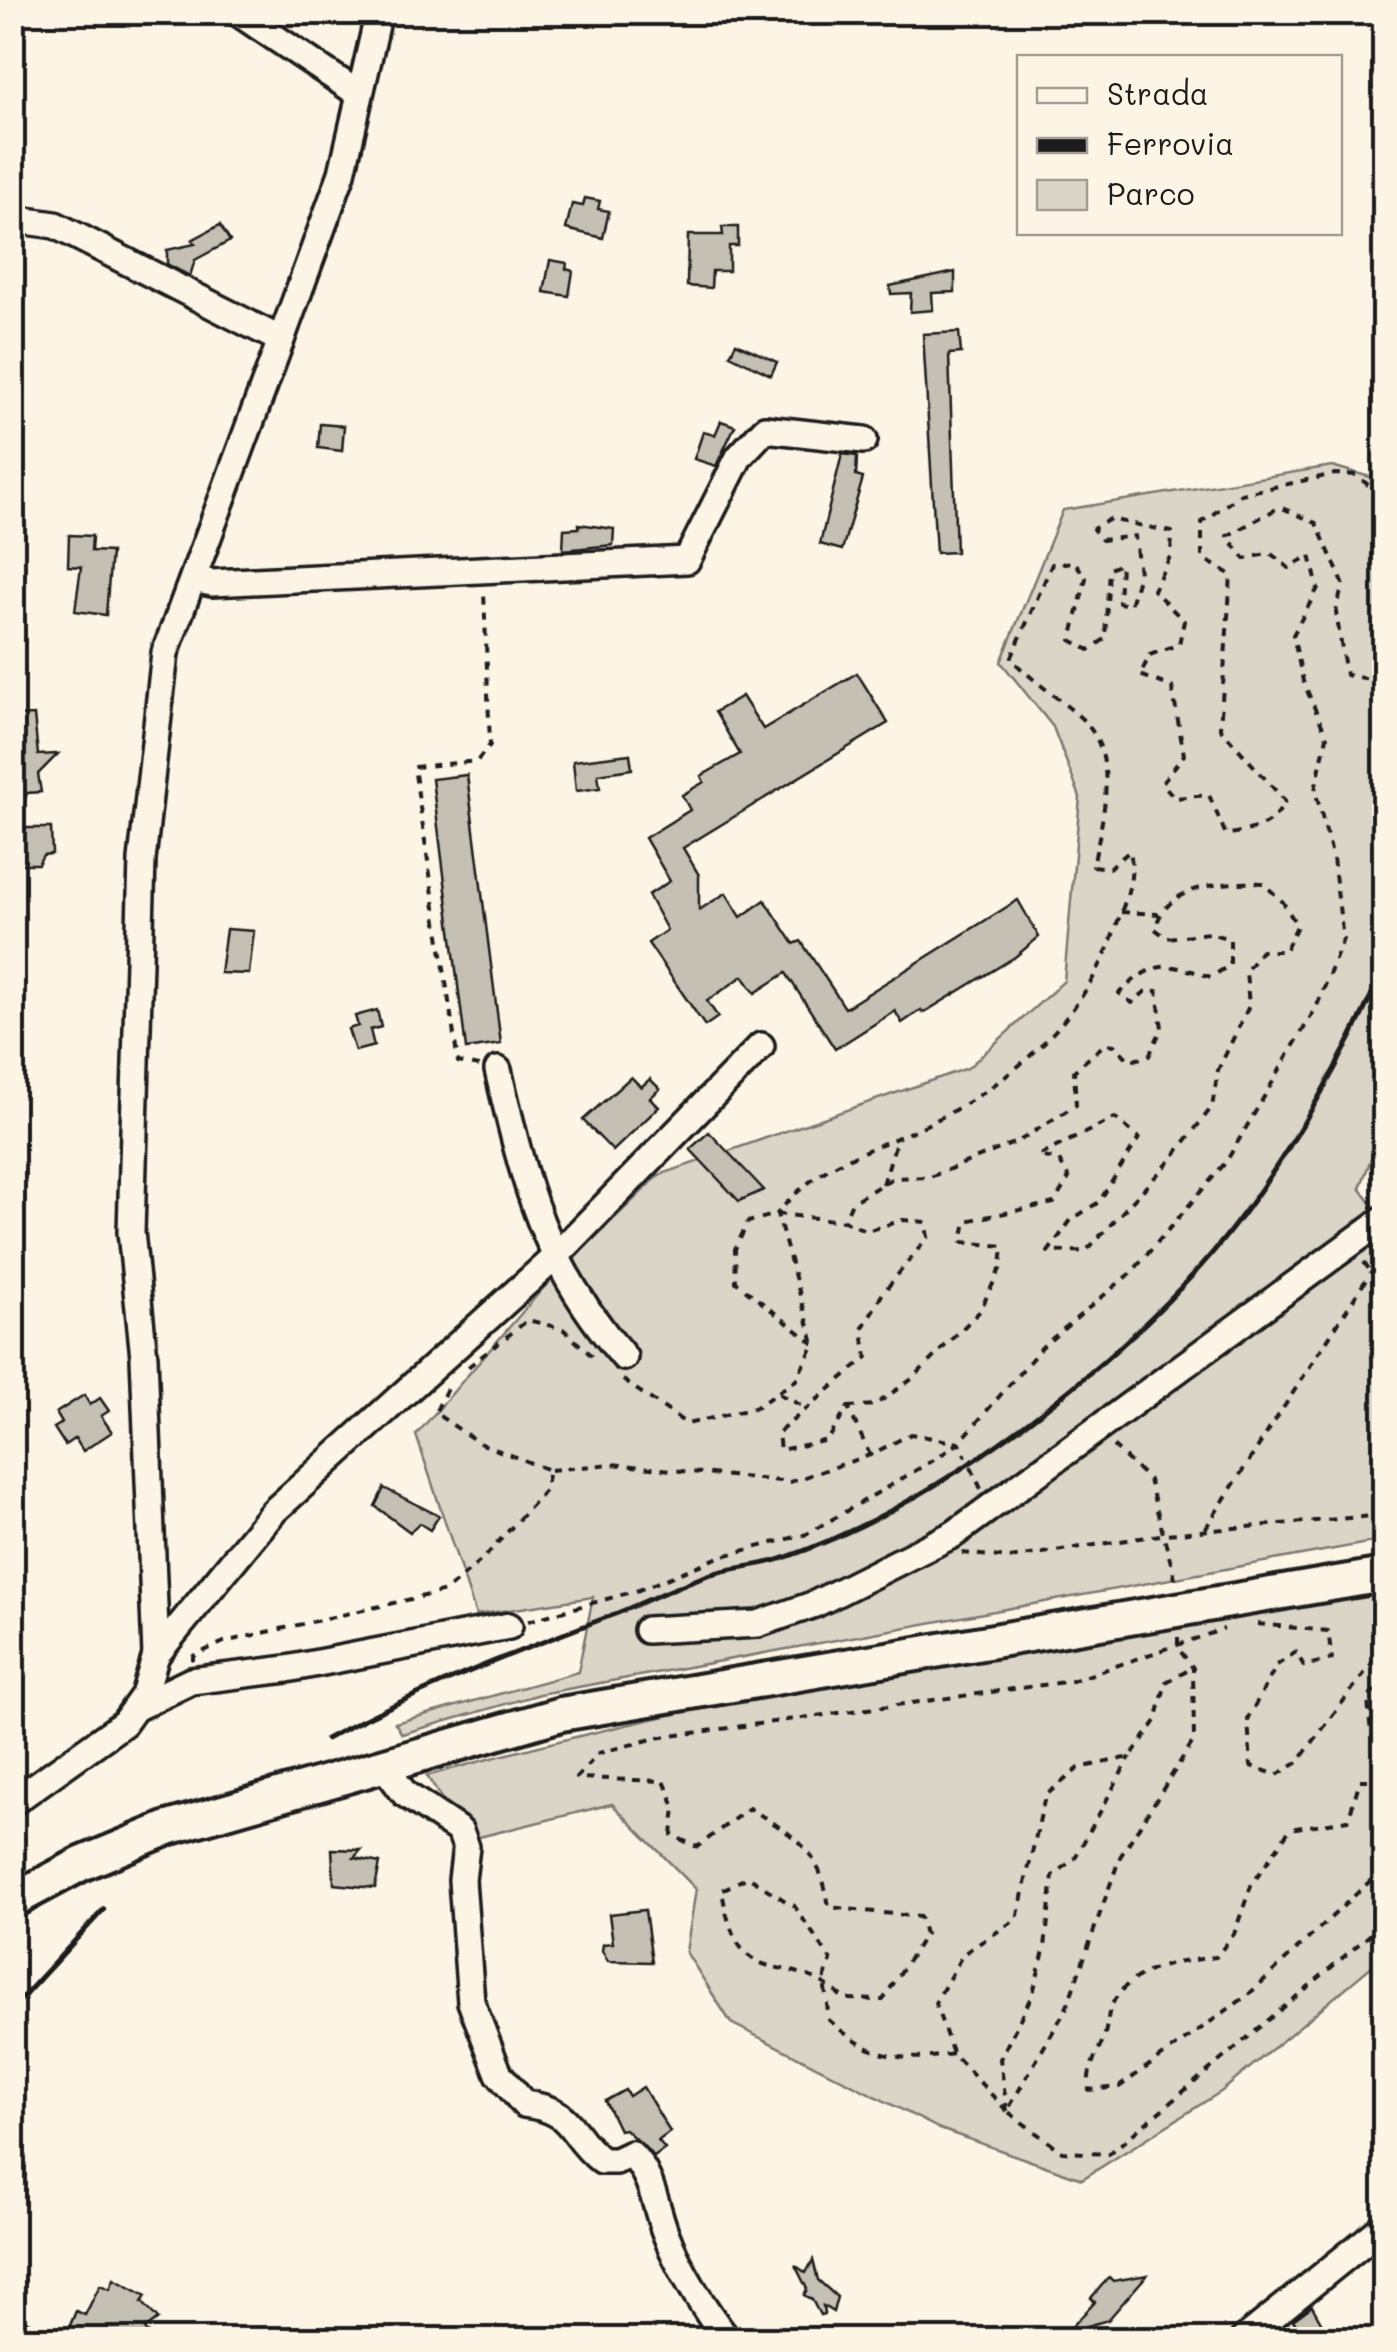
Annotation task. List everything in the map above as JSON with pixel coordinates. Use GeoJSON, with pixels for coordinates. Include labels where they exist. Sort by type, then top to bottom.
{"type":"FeatureCollection","features":[{"type":"Feature","properties":{"kind":"main road"},"geometry":{"type":"LineString","coordinates":[[12,1901],[81,1864],[168,1828],[560,1714],[1384,1576]]}},
{"type":"Feature","properties":{"kind":"street"},"geometry":{"type":"LineString","coordinates":[[237,12],[359,94]]}},
{"type":"Feature","properties":{"kind":"street"},"geometry":{"type":"LineString","coordinates":[[12,1803],[124,1723],[144,1695],[156,1655],[144,1357],[131,1232],[142,860],[165,654],[342,174],[378,12]]}},
{"type":"Feature","properties":{"kind":"street"},"geometry":{"type":"LineString","coordinates":[[12,218],[55,226],[281,340]]}},
{"type":"Feature","properties":{"kind":"street"},"geometry":{"type":"LineString","coordinates":[[192,578],[212,583],[687,560],[739,457],[766,429],[864,440]]}},
{"type":"Feature","properties":{"kind":"street"},"geometry":{"type":"LineString","coordinates":[[156,1655],[274,1511],[556,1256],[761,1046]]}},
{"type":"Feature","properties":{"kind":"street"},"geometry":{"type":"LineString","coordinates":[[498,1070],[527,1194],[586,1314],[618,1368]]}},
{"type":"Feature","properties":{"kind":"street"},"geometry":{"type":"LineString","coordinates":[[648,1630],[758,1624],[815,1604],[954,1534],[1384,1219]]}},
{"type":"Feature","properties":{"kind":"street"},"geometry":{"type":"LineString","coordinates":[[135,1708],[191,1681],[288,1668],[509,1626]]}},
{"type":"Feature","properties":{"kind":"street"},"geometry":{"type":"LineString","coordinates":[[383,1765],[405,1794],[460,1831],[466,1847],[462,1880],[470,2002],[498,2074],[524,2104],[553,2108],[570,2121],[602,2161],[616,2161],[631,2154],[638,2162],[658,2204],[665,2232],[728,2340]]}},
{"type":"Feature","properties":{"kind":"street"},"geometry":{"type":"LineString","coordinates":[[1243,2340],[1384,2226]]}},
{"type":"Feature","properties":{"kind":"street"},"geometry":{"type":"LineString","coordinates":[[12,2331],[32,2340]]}},
{"type":"Feature","properties":{"kind":"path"},"geometry":{"type":"LineString","coordinates":[[777,1214],[800,1184],[852,1153],[1000,1085],[1072,1012],[1107,951],[1134,873],[1130,850],[1109,868],[1093,866],[1107,798],[1098,743],[1084,721],[1010,659],[1052,564],[1075,562],[1086,578],[1071,640],[1089,650],[1105,638],[1109,569],[1121,564],[1119,603],[1130,605],[1140,574],[1135,536],[1102,540],[1093,529],[1110,519],[1172,532],[1171,556],[1153,590],[1184,621],[1179,644],[1150,655],[1140,676],[1172,687],[1184,755],[1162,783],[1175,798],[1209,795],[1226,835],[1264,826],[1278,817],[1285,801],[1220,728],[1231,575],[1202,558],[1202,522],[1241,494],[1335,474],[1356,475],[1384,498]]}},
{"type":"Feature","properties":{"kind":"path"},"geometry":{"type":"LineString","coordinates":[[509,1626],[638,1590],[719,1556],[807,1534],[959,1443],[1042,1347],[1133,1270],[1226,1162],[1317,1006],[1344,939],[1333,858],[1315,790],[1327,737],[1303,681],[1293,635],[1318,588],[1310,555],[1289,568],[1270,553],[1245,559],[1226,536],[1280,506],[1316,522],[1343,583],[1336,612],[1346,675],[1370,679],[1384,668]]}},
{"type":"Feature","properties":{"kind":"path"},"geometry":{"type":"LineString","coordinates":[[496,572],[494,582],[484,590],[490,744],[477,761],[414,767],[458,1062],[498,1070]]}},
{"type":"Feature","properties":{"kind":"path"},"geometry":{"type":"LineString","coordinates":[[844,1222],[852,1202],[893,1178],[930,1178],[1019,1142],[1076,1105],[1074,1071],[1105,1044],[1115,1044],[1130,1061],[1149,1056],[1162,1028],[1157,991],[1147,990],[1132,1003],[1119,994],[1145,969],[1172,964],[1211,976],[1230,965],[1230,939],[1209,934],[1166,938],[1155,929],[1159,914],[1181,894],[1226,882],[1263,883],[1283,902],[1298,926],[1286,951],[1261,951],[1246,971],[1249,1006],[1218,1070],[1212,1108],[1170,1162],[1086,1250],[1048,1252],[1070,1220],[1099,1202],[1139,1138],[1115,1118],[1038,1156],[1060,1160],[1068,1178],[1054,1203],[966,1221],[962,1242],[1002,1246],[1002,1267],[980,1310],[912,1380],[875,1404],[848,1407]]}},
{"type":"Feature","properties":{"kind":"path"},"geometry":{"type":"LineString","coordinates":[[1121,912],[1159,914]]}},
{"type":"Feature","properties":{"kind":"path"},"geometry":{"type":"LineString","coordinates":[[883,1184],[898,1135]]}},
{"type":"Feature","properties":{"kind":"path"},"geometry":{"type":"LineString","coordinates":[[814,1344],[736,1282],[735,1249],[748,1222],[777,1214],[844,1222],[866,1232],[903,1220],[925,1222],[928,1237],[883,1293],[862,1329],[866,1358],[778,1433],[780,1450],[828,1440],[848,1407]]}},
{"type":"Feature","properties":{"kind":"path"},"geometry":{"type":"LineString","coordinates":[[466,1369],[528,1320],[563,1329],[687,1424],[755,1408],[796,1380],[814,1344],[777,1214]]}},
{"type":"Feature","properties":{"kind":"path"},"geometry":{"type":"LineString","coordinates":[[1351,1244],[1384,1291]]}},
{"type":"Feature","properties":{"kind":"path"},"geometry":{"type":"LineString","coordinates":[[1204,1530],[1371,1272]]}},
{"type":"Feature","properties":{"kind":"path"},"geometry":{"type":"LineString","coordinates":[[450,1381],[435,1412],[478,1443],[548,1470],[612,1464],[790,1482],[870,1456],[911,1434],[959,1443]]}},
{"type":"Feature","properties":{"kind":"path"},"geometry":{"type":"LineString","coordinates":[[777,1393],[806,1408]]}},
{"type":"Feature","properties":{"kind":"path"},"geometry":{"type":"LineString","coordinates":[[848,1407],[870,1456]]}},
{"type":"Feature","properties":{"kind":"path"},"geometry":{"type":"LineString","coordinates":[[1095,1430],[1149,1480],[1176,1582]]}},
{"type":"Feature","properties":{"kind":"path"},"geometry":{"type":"LineString","coordinates":[[959,1443],[966,1456]]}},
{"type":"Feature","properties":{"kind":"path"},"geometry":{"type":"LineString","coordinates":[[191,1681],[193,1656],[224,1642],[446,1591],[484,1558],[545,1490],[548,1470]]}},
{"type":"Feature","properties":{"kind":"path"},"geometry":{"type":"LineString","coordinates":[[923,1550],[1010,1558],[1166,1534],[1384,1514]]}},
{"type":"Feature","properties":{"kind":"path"},"geometry":{"type":"LineString","coordinates":[[953,2054],[907,2061],[854,2042],[829,2020],[824,1980],[831,1960],[794,1907],[748,1878],[722,1890],[728,1926],[742,1954],[761,1966],[824,1980],[844,1999],[883,2000],[925,1934],[920,1917],[829,1907],[824,1872],[794,1836],[749,1808],[697,1846],[672,1835],[676,1807],[664,1781],[576,1778],[599,1753],[656,1738],[1072,1681],[1178,1648],[1240,1623],[1328,1631],[1332,1658],[1304,1666],[1296,1652],[1276,1664],[1248,1718],[1251,1766],[1277,1775],[1296,1763],[1384,1647]]}},
{"type":"Feature","properties":{"kind":"path"},"geometry":{"type":"LineString","coordinates":[[1007,2111],[1066,2010],[1120,1857],[1194,1740],[1193,1668],[1178,1648],[1177,1630]]}},
{"type":"Feature","properties":{"kind":"path"},"geometry":{"type":"LineString","coordinates":[[1007,2111],[1000,2059],[1032,1993],[1044,1947],[1053,1876],[1075,1858],[1130,1756],[1156,1721],[1166,1682],[1193,1668]]}},
{"type":"Feature","properties":{"kind":"path"},"geometry":{"type":"LineString","coordinates":[[1384,1677],[1368,1699],[1371,1735],[1384,1735]]}},
{"type":"Feature","properties":{"kind":"path"},"geometry":{"type":"LineString","coordinates":[[1130,1756],[1079,1768],[1046,1796],[1016,1920],[963,1954],[935,2003],[953,2054],[1007,2111],[1062,2152],[1109,2154],[1384,1923]]}},
{"type":"Feature","properties":{"kind":"path"},"geometry":{"type":"LineString","coordinates":[[1384,1780],[1360,1780],[1348,1820],[1290,1829],[1250,1886],[1234,1934],[1216,1957],[1165,1964],[1126,1984],[1111,2008],[1103,2040],[1087,2069],[1089,2090],[1119,2087],[1248,1995],[1384,1868]]}},
{"type":"Feature","properties":{"kind":"green space"},"geometry":{"type":"Polygon","coordinates":[[[1332,466],[1384,481],[1384,1141],[1377,1143],[1360,1188],[1384,1220],[1384,1540],[540,1694],[402,1734],[395,1723],[578,1672],[593,1597],[476,1615],[416,1435],[545,1286],[659,1175],[968,1068],[1064,981],[1080,797],[1053,727],[1001,662],[1063,510],[1332,466]]]}},
{"type":"Feature","properties":{"kind":"green space"},"geometry":{"type":"Polygon","coordinates":[[[1384,1584],[1384,1956],[1222,2091],[1082,2179],[940,2129],[731,2023],[686,1952],[696,1889],[612,1804],[467,1840],[427,1776],[782,1691],[1384,1584]]]}},
{"type":"Feature","properties":{"kind":"building"},"geometry":{"type":"Polygon","coordinates":[[[585,198],[600,201],[598,209],[609,211],[603,238],[566,229],[572,204],[583,206],[585,198]]]}},
{"type":"Feature","properties":{"kind":"building"},"geometry":{"type":"Polygon","coordinates":[[[220,225],[230,241],[195,260],[190,276],[167,264],[167,250],[195,244],[192,240],[220,225]]]}},
{"type":"Feature","properties":{"kind":"building"},"geometry":{"type":"Polygon","coordinates":[[[722,227],[738,227],[738,246],[729,246],[729,271],[712,271],[711,288],[687,286],[688,235],[723,235],[722,227]]]}},
{"type":"Feature","properties":{"kind":"building"},"geometry":{"type":"Polygon","coordinates":[[[550,260],[567,263],[566,269],[573,271],[569,296],[544,292],[550,260]]]}},
{"type":"Feature","properties":{"kind":"building"},"geometry":{"type":"Polygon","coordinates":[[[955,272],[955,292],[932,293],[933,310],[910,312],[911,293],[891,294],[890,286],[955,272]]]}},
{"type":"Feature","properties":{"kind":"building"},"geometry":{"type":"Polygon","coordinates":[[[959,332],[961,353],[949,354],[956,552],[936,553],[923,334],[959,332]]]}},
{"type":"Feature","properties":{"kind":"building"},"geometry":{"type":"Polygon","coordinates":[[[736,343],[777,362],[771,375],[730,355],[736,343]]]}},
{"type":"Feature","properties":{"kind":"building"},"geometry":{"type":"Polygon","coordinates":[[[721,421],[735,426],[716,466],[694,459],[703,432],[715,435],[721,421]]]}},
{"type":"Feature","properties":{"kind":"building"},"geometry":{"type":"Polygon","coordinates":[[[320,424],[344,426],[342,451],[318,448],[320,424]]]}},
{"type":"Feature","properties":{"kind":"building"},"geometry":{"type":"Polygon","coordinates":[[[842,454],[857,456],[856,476],[863,478],[842,550],[820,544],[842,454]]]}},
{"type":"Feature","properties":{"kind":"building"},"geometry":{"type":"Polygon","coordinates":[[[579,524],[614,529],[613,545],[563,550],[564,529],[579,528],[579,524]]]}},
{"type":"Feature","properties":{"kind":"building"},"geometry":{"type":"Polygon","coordinates":[[[69,535],[92,536],[91,551],[111,552],[106,615],[75,611],[81,567],[68,566],[69,535]]]}},
{"type":"Feature","properties":{"kind":"building"},"geometry":{"type":"Polygon","coordinates":[[[857,673],[888,723],[683,848],[699,875],[699,910],[726,893],[741,917],[765,900],[794,944],[801,941],[845,1008],[1018,900],[1039,937],[1015,957],[923,1013],[921,1010],[902,1023],[895,1011],[835,1049],[786,973],[755,993],[743,976],[707,1001],[718,1017],[705,1026],[648,943],[667,930],[648,895],[670,881],[645,838],[690,810],[682,795],[704,782],[701,776],[740,754],[715,712],[742,696],[763,729],[857,673]]]}},
{"type":"Feature","properties":{"kind":"building"},"geometry":{"type":"Polygon","coordinates":[[[34,715],[38,755],[58,754],[38,774],[41,792],[27,793],[16,823],[12,716],[34,715]]]}},
{"type":"Feature","properties":{"kind":"building"},"geometry":{"type":"Polygon","coordinates":[[[630,754],[632,769],[598,774],[600,788],[576,791],[573,761],[630,754]]]}},
{"type":"Feature","properties":{"kind":"building"},"geometry":{"type":"Polygon","coordinates":[[[467,775],[501,1044],[466,1049],[432,779],[467,775]]]}},
{"type":"Feature","properties":{"kind":"building"},"geometry":{"type":"Polygon","coordinates":[[[21,828],[51,828],[52,854],[43,855],[38,864],[21,864],[21,828]]]}},
{"type":"Feature","properties":{"kind":"building"},"geometry":{"type":"Polygon","coordinates":[[[226,929],[254,931],[249,974],[220,973],[226,929]]]}},
{"type":"Feature","properties":{"kind":"building"},"geometry":{"type":"Polygon","coordinates":[[[377,1010],[381,1027],[370,1030],[374,1046],[355,1051],[348,1029],[358,1026],[355,1016],[377,1010]]]}},
{"type":"Feature","properties":{"kind":"building"},"geometry":{"type":"Polygon","coordinates":[[[631,1077],[641,1087],[650,1079],[660,1089],[650,1098],[659,1107],[613,1151],[583,1120],[631,1077]]]}},
{"type":"Feature","properties":{"kind":"building"},"geometry":{"type":"Polygon","coordinates":[[[709,1132],[764,1190],[739,1201],[690,1149],[709,1132]]]}},
{"type":"Feature","properties":{"kind":"building"},"geometry":{"type":"Polygon","coordinates":[[[84,1395],[90,1405],[100,1398],[109,1411],[101,1416],[112,1432],[83,1451],[75,1438],[65,1445],[54,1428],[62,1423],[56,1413],[84,1395]]]}},
{"type":"Feature","properties":{"kind":"building"},"geometry":{"type":"Polygon","coordinates":[[[384,1488],[439,1516],[430,1530],[419,1523],[410,1532],[375,1506],[384,1488]]]}},
{"type":"Feature","properties":{"kind":"building"},"geometry":{"type":"Polygon","coordinates":[[[332,1849],[361,1850],[354,1858],[380,1863],[375,1888],[334,1884],[332,1849]]]}},
{"type":"Feature","properties":{"kind":"building"},"geometry":{"type":"Polygon","coordinates":[[[645,1910],[652,1962],[608,1961],[602,1951],[603,1944],[613,1943],[609,1914],[645,1910]]]}},
{"type":"Feature","properties":{"kind":"building"},"geometry":{"type":"Polygon","coordinates":[[[643,2087],[670,2132],[658,2141],[665,2149],[654,2157],[625,2129],[619,2130],[605,2101],[625,2090],[629,2096],[643,2087]]]}},
{"type":"Feature","properties":{"kind":"building"},"geometry":{"type":"Polygon","coordinates":[[[813,2260],[818,2280],[837,2297],[833,2312],[823,2306],[824,2314],[820,2315],[812,2300],[804,2295],[807,2289],[795,2265],[806,2273],[813,2260]]]}},
{"type":"Feature","properties":{"kind":"building"},"geometry":{"type":"Polygon","coordinates":[[[1147,2275],[1108,2320],[1067,2332],[1095,2302],[1091,2298],[1109,2277],[1113,2281],[1147,2275]]]}},
{"type":"Feature","properties":{"kind":"building"},"geometry":{"type":"Polygon","coordinates":[[[114,2279],[146,2296],[142,2302],[158,2319],[145,2329],[154,2340],[64,2340],[76,2311],[85,2315],[100,2285],[110,2289],[114,2279]]]}},
{"type":"Feature","properties":{"kind":"building"},"geometry":{"type":"Polygon","coordinates":[[[1312,2306],[1331,2340],[1306,2340],[1293,2320],[1312,2306]]]}},
{"type":"Feature","properties":{"kind":"railway"},"geometry":{"type":"LineString","coordinates":[[326,1739],[466,1673],[695,1580],[781,1559],[836,1537],[891,1510],[1000,1442],[1102,1363],[1218,1247],[1299,1131],[1346,1047],[1384,967]]}},
{"type":"Feature","properties":{"kind":"railway"},"geometry":{"type":"LineString","coordinates":[[12,2009],[104,1909]]}}]}
